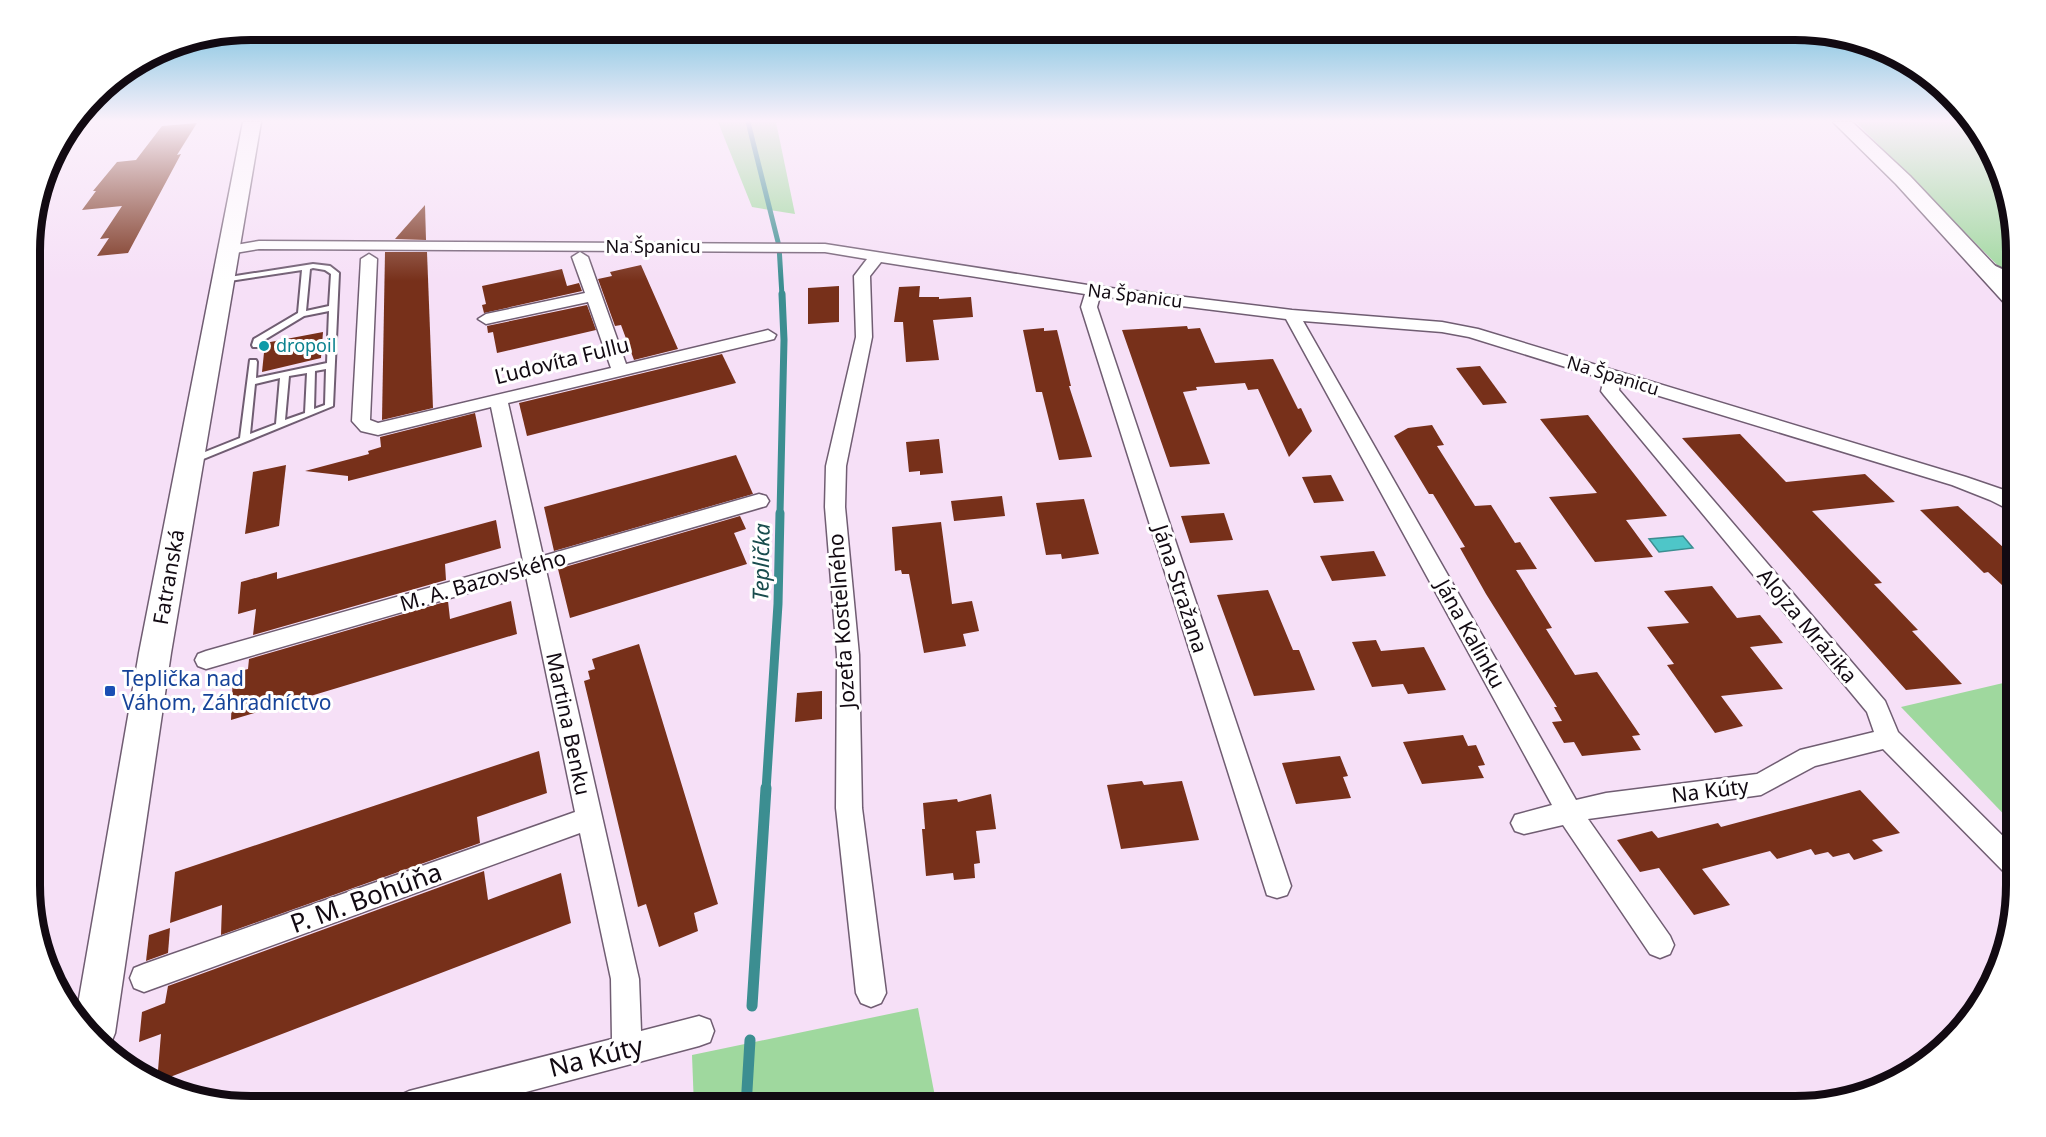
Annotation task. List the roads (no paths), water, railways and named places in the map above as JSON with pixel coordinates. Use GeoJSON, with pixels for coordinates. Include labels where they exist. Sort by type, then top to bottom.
{"type":"FeatureCollection","features":[{"type":"Feature","properties":{"kind":"main road","name":"Fatranská"},"geometry":{"type":"LineString","coordinates":[[95,1027],[155,653],[242,175]]}},
{"type":"Feature","properties":{"kind":"main road"},"geometry":{"type":"LineString","coordinates":[[1898,175],[2005,290]]}},
{"type":"Feature","properties":{"kind":"street","name":"Na Španicu"},"geometry":{"type":"LineString","coordinates":[[229,250],[259,245],[825,248],[1094,291],[1292,315],[1442,327],[1472,333],[1959,481],[2005,500]]}},
{"type":"Feature","properties":{"kind":"street"},"geometry":{"type":"LineString","coordinates":[[580,256],[620,370]]}},
{"type":"Feature","properties":{"kind":"street","name":"Jozefa Kostelného"},"geometry":{"type":"LineString","coordinates":[[871,993],[849,808],[848,655],[835,507],[836,466],[864,337],[862,276],[878,256]]}},
{"type":"Feature","properties":{"kind":"street"},"geometry":{"type":"LineString","coordinates":[[339,258],[403,260]]}},
{"type":"Feature","properties":{"kind":"street","name":"Ľudovíta Fullu"},"geometry":{"type":"LineString","coordinates":[[369,259],[361,421],[367,427],[378,429],[768,335]]}},
{"type":"Feature","properties":{"kind":"street","name":"Jána Stražana"},"geometry":{"type":"LineString","coordinates":[[1094,291],[1089,307],[1277,886]]}},
{"type":"Feature","properties":{"kind":"street"},"geometry":{"type":"LineString","coordinates":[[486,320],[594,296]]}},
{"type":"Feature","properties":{"kind":"street","name":"Jána Kalinku"},"geometry":{"type":"LineString","coordinates":[[1292,315],[1569,813],[1660,945]]}},
{"type":"Feature","properties":{"kind":"street","name":"Alojza Mrázika"},"geometry":{"type":"LineString","coordinates":[[1613,376],[1610,391],[1877,708],[1888,738],[2006,857]]}},
{"type":"Feature","properties":{"kind":"street","name":"Martina Benku"},"geometry":{"type":"LineString","coordinates":[[498,400],[625,979],[627,1049]]}},
{"type":"Feature","properties":{"kind":"street","name":"M. A. Bazovského"},"geometry":{"type":"LineString","coordinates":[[206,660],[759,501]]}},
{"type":"Feature","properties":{"kind":"street","name":"Na Kúty"},"geometry":{"type":"LineString","coordinates":[[1524,823],[1606,804],[1761,784],[1809,757],[1888,738]]}},
{"type":"Feature","properties":{"kind":"street","name":"P. M. Bohúňa"},"geometry":{"type":"LineString","coordinates":[[144,978],[589,818]]}},
{"type":"Feature","properties":{"kind":"street","name":"Na Kúty"},"geometry":{"type":"LineString","coordinates":[[492,1095],[627,1049],[699,1030]]}},
{"type":"Feature","properties":{"kind":"lane"},"geometry":{"type":"LineString","coordinates":[[1978,261],[2005,273]]}},
{"type":"Feature","properties":{"kind":"lane"},"geometry":{"type":"LineString","coordinates":[[302,314],[306,267]]}},
{"type":"Feature","properties":{"kind":"lane"},"geometry":{"type":"LineString","coordinates":[[190,461],[329,406],[336,273],[327,268],[306,267],[223,280]]}},
{"type":"Feature","properties":{"kind":"lane"},"geometry":{"type":"LineString","coordinates":[[256,345],[257,341],[302,314],[334,308]]}},
{"type":"Feature","properties":{"kind":"lane"},"geometry":{"type":"LineString","coordinates":[[245,439],[253,362]]}},
{"type":"Feature","properties":{"kind":"lane"},"geometry":{"type":"LineString","coordinates":[[251,382],[331,365]]}},
{"type":"Feature","properties":{"kind":"lane"},"geometry":{"type":"LineString","coordinates":[[309,413],[311,369]]}},
{"type":"Feature","properties":{"kind":"lane"},"geometry":{"type":"LineString","coordinates":[[280,425],[285,375]]}},
{"type":"Feature","properties":{"kind":"waterway","name":"Teplička"},"geometry":{"type":"LineString","coordinates":[[761,175],[779,246],[782,296]]}},
{"type":"Feature","properties":{"kind":"waterway","name":"Teplička"},"geometry":{"type":"LineString","coordinates":[[780,514],[784,340],[782,294]]}},
{"type":"Feature","properties":{"kind":"waterway","name":"Teplička"},"geometry":{"type":"LineString","coordinates":[[766,790],[778,604],[780,513]]}},
{"type":"Feature","properties":{"kind":"waterway","name":"Teplička"},"geometry":{"type":"LineString","coordinates":[[752,1006],[766,788]]}},
{"type":"Feature","properties":{"kind":"waterway","name":"Teplička"},"geometry":{"type":"LineString","coordinates":[[747,1096],[750,1040]]}},
{"type":"Feature","properties":{"kind":"place","name":"dropoil"},"geometry":{"type":"Point","coordinates":[264,346]}},
{"type":"Feature","properties":{"kind":"place","name":"Teplička nad Váhom, Záhradníctvo"},"geometry":{"type":"Point","coordinates":[110,691]}}]}
